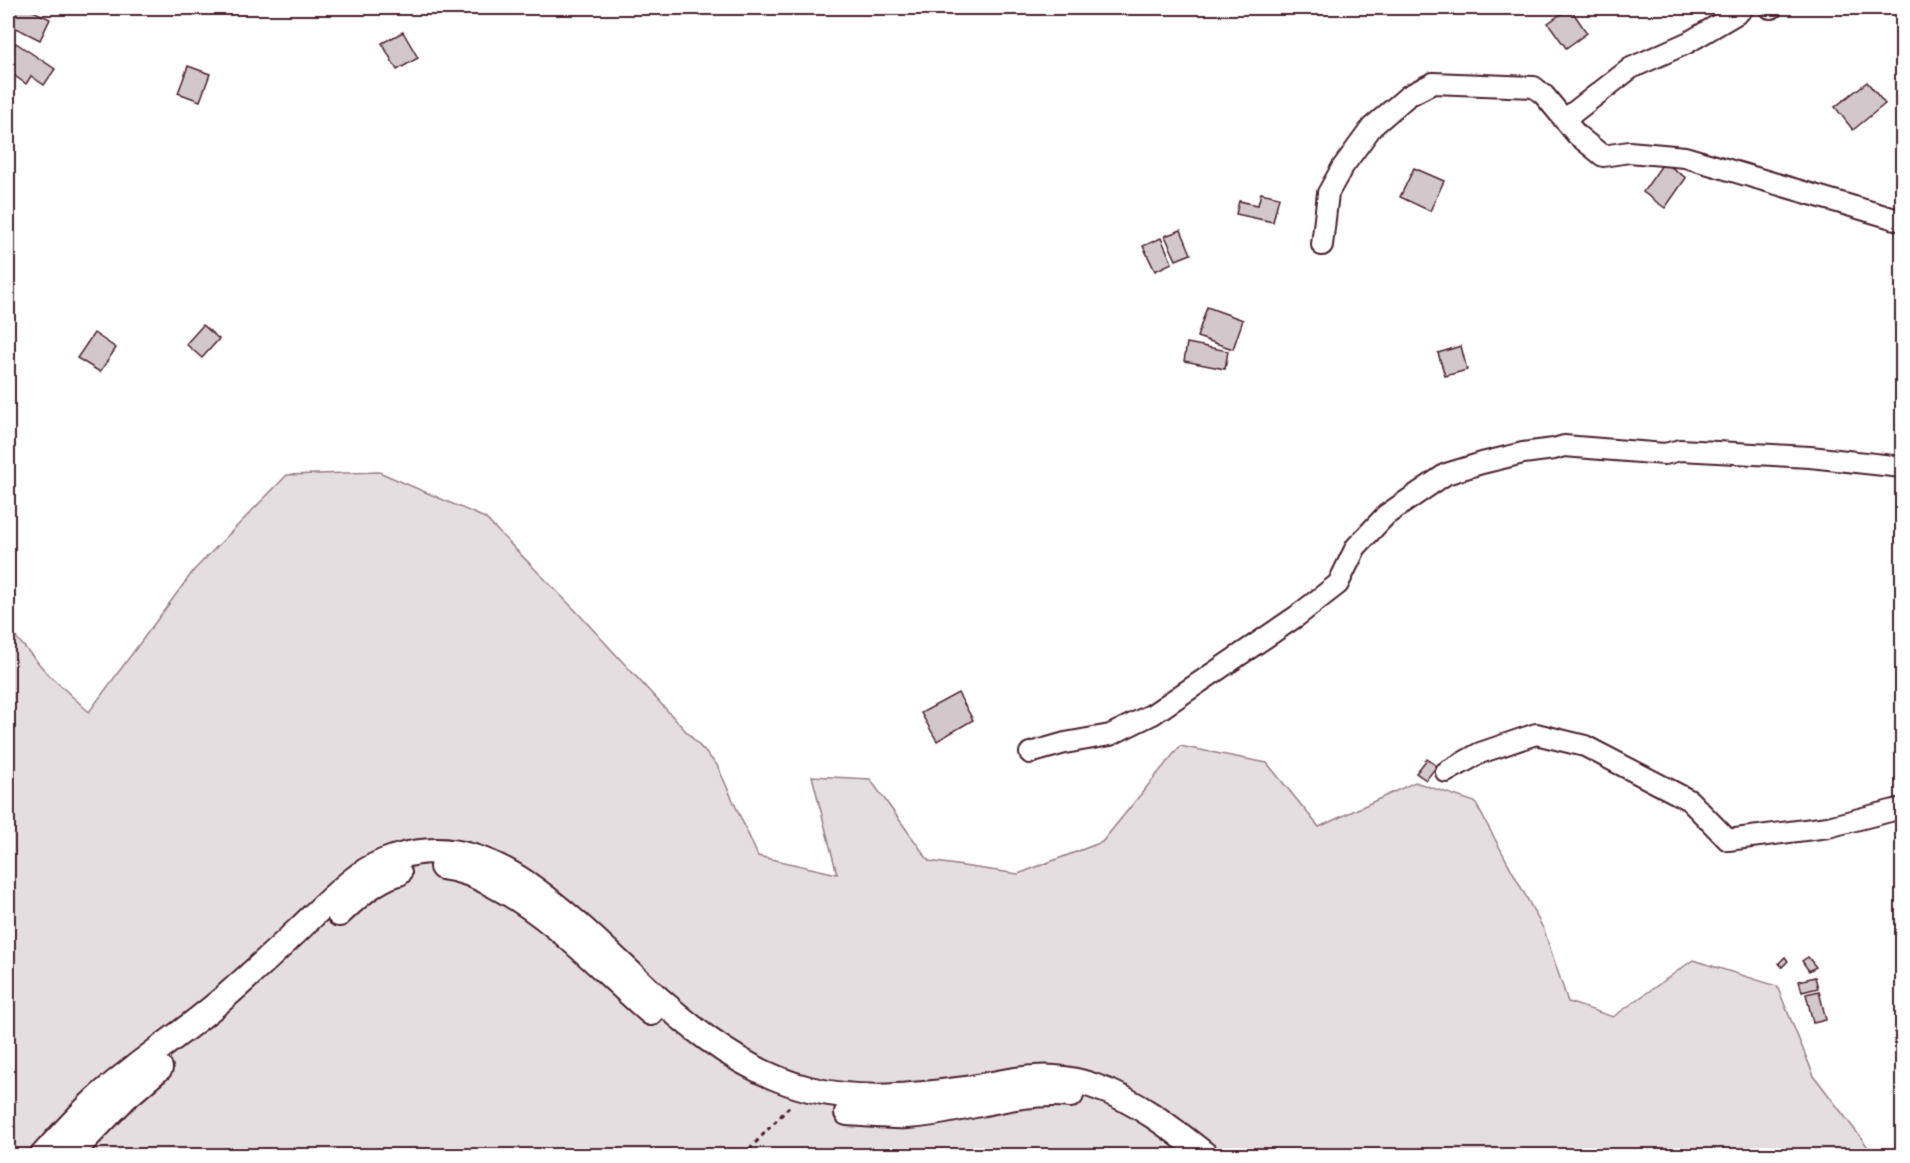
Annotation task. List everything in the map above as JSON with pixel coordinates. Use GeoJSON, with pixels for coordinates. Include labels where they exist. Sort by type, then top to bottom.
{"type":"FeatureCollection","features":[{"type":"Feature","properties":{"kind":"main road"},"geometry":{"type":"LineString","coordinates":[[42,1155],[96,1100],[222,1000],[359,875],[383,862],[408,854],[436,851],[480,859],[510,872],[579,925],[656,996],[708,1039],[734,1057],[793,1084],[842,1096],[897,1098],[1037,1077],[1067,1080],[1095,1086],[1120,1097],[1153,1116],[1207,1155]]}},
{"type":"Feature","properties":{"kind":"main road"},"geometry":{"type":"LineString","coordinates":[[69,1155],[125,1098],[279,969],[355,900],[390,875],[431,866],[468,872],[518,898],[560,930],[666,1026],[753,1086],[794,1102],[848,1113],[906,1116],[1009,1098],[1046,1094],[1083,1096],[1111,1107],[1180,1155]]}},
{"type":"Feature","properties":{"kind":"street"},"geometry":{"type":"LineString","coordinates":[[1564,120],[1631,68],[1687,43],[1743,8]]}},
{"type":"Feature","properties":{"kind":"street"},"geometry":{"type":"LineString","coordinates":[[1322,245],[1328,193],[1342,168],[1372,127],[1408,96],[1433,83],[1534,87],[1544,95],[1577,135],[1603,156],[1629,152],[1685,157],[1902,221]]}},
{"type":"Feature","properties":{"kind":"street"},"geometry":{"type":"LineString","coordinates":[[1030,753],[1065,743],[1110,735],[1153,714],[1297,616],[1338,584],[1356,548],[1386,515],[1446,474],[1523,453],[1564,446],[1665,454],[1680,450],[1798,456],[1902,467]]}},
{"type":"Feature","properties":{"kind":"street"},"geometry":{"type":"LineString","coordinates":[[1446,772],[1480,753],[1536,734],[1585,746],[1689,800],[1728,840],[1828,827],[1902,808]]}},
{"type":"Feature","properties":{"kind":"path"},"geometry":{"type":"LineString","coordinates":[[743,1155],[794,1102]]}},
{"type":"Feature","properties":{"kind":"shaded area"},"geometry":{"type":"Polygon","coordinates":[[[379,472],[485,518],[576,611],[717,765],[758,856],[837,874],[812,776],[870,779],[929,861],[1018,874],[1102,842],[1180,746],[1267,763],[1319,827],[1415,782],[1475,802],[1544,930],[1568,1002],[1613,1017],[1693,960],[1777,986],[1814,1076],[1874,1155],[8,1155],[8,628],[47,673],[89,712],[194,570],[287,475],[379,472]]]}},
{"type":"Feature","properties":{"kind":"building"},"geometry":{"type":"Polygon","coordinates":[[[18,8],[27,8],[50,19],[40,40],[10,25],[18,8]]]}},
{"type":"Feature","properties":{"kind":"building"},"geometry":{"type":"Polygon","coordinates":[[[1570,8],[1587,33],[1566,48],[1548,23],[1570,8]]]}},
{"type":"Feature","properties":{"kind":"building"},"geometry":{"type":"Polygon","coordinates":[[[403,32],[418,58],[397,70],[382,43],[403,32]]]}},
{"type":"Feature","properties":{"kind":"building"},"geometry":{"type":"Polygon","coordinates":[[[16,43],[55,69],[44,85],[31,76],[26,84],[8,71],[8,56],[16,43]]]}},
{"type":"Feature","properties":{"kind":"building"},"geometry":{"type":"Polygon","coordinates":[[[188,66],[210,74],[200,101],[178,93],[188,66]]]}},
{"type":"Feature","properties":{"kind":"building"},"geometry":{"type":"Polygon","coordinates":[[[1867,82],[1885,104],[1853,130],[1835,107],[1867,82]]]}},
{"type":"Feature","properties":{"kind":"building"},"geometry":{"type":"Polygon","coordinates":[[[1664,162],[1686,178],[1665,208],[1643,192],[1664,162]]]}},
{"type":"Feature","properties":{"kind":"building"},"geometry":{"type":"Polygon","coordinates":[[[1414,168],[1444,181],[1430,211],[1400,197],[1414,168]]]}},
{"type":"Feature","properties":{"kind":"building"},"geometry":{"type":"Polygon","coordinates":[[[1261,193],[1279,197],[1273,222],[1236,214],[1239,201],[1258,205],[1261,193]]]}},
{"type":"Feature","properties":{"kind":"building"},"geometry":{"type":"Polygon","coordinates":[[[1181,230],[1191,254],[1176,260],[1165,236],[1181,230]]]}},
{"type":"Feature","properties":{"kind":"building"},"geometry":{"type":"Polygon","coordinates":[[[1161,238],[1172,263],[1155,271],[1143,246],[1161,238]]]}},
{"type":"Feature","properties":{"kind":"building"},"geometry":{"type":"Polygon","coordinates":[[[1207,307],[1243,320],[1233,349],[1197,337],[1207,307]]]}},
{"type":"Feature","properties":{"kind":"building"},"geometry":{"type":"Polygon","coordinates":[[[203,325],[219,339],[202,358],[186,344],[203,325]]]}},
{"type":"Feature","properties":{"kind":"building"},"geometry":{"type":"Polygon","coordinates":[[[94,333],[116,348],[100,372],[77,358],[94,333]]]}},
{"type":"Feature","properties":{"kind":"building"},"geometry":{"type":"Polygon","coordinates":[[[1187,343],[1228,351],[1225,369],[1184,361],[1187,343]]]}},
{"type":"Feature","properties":{"kind":"building"},"geometry":{"type":"Polygon","coordinates":[[[1461,346],[1467,370],[1445,376],[1438,353],[1461,346]]]}},
{"type":"Feature","properties":{"kind":"building"},"geometry":{"type":"Polygon","coordinates":[[[958,693],[973,720],[937,741],[921,713],[958,693]]]}},
{"type":"Feature","properties":{"kind":"building"},"geometry":{"type":"Polygon","coordinates":[[[1427,759],[1437,766],[1426,780],[1416,773],[1427,759]]]}},
{"type":"Feature","properties":{"kind":"building"},"geometry":{"type":"Polygon","coordinates":[[[1785,957],[1788,961],[1782,967],[1779,963],[1785,957]]]}},
{"type":"Feature","properties":{"kind":"building"},"geometry":{"type":"Polygon","coordinates":[[[1808,957],[1816,967],[1809,971],[1802,961],[1808,957]]]}},
{"type":"Feature","properties":{"kind":"building"},"geometry":{"type":"Polygon","coordinates":[[[1815,977],[1818,988],[1802,992],[1799,981],[1815,977]]]}},
{"type":"Feature","properties":{"kind":"building"},"geometry":{"type":"Polygon","coordinates":[[[1819,991],[1826,1020],[1813,1023],[1806,994],[1819,991]]]}}]}
